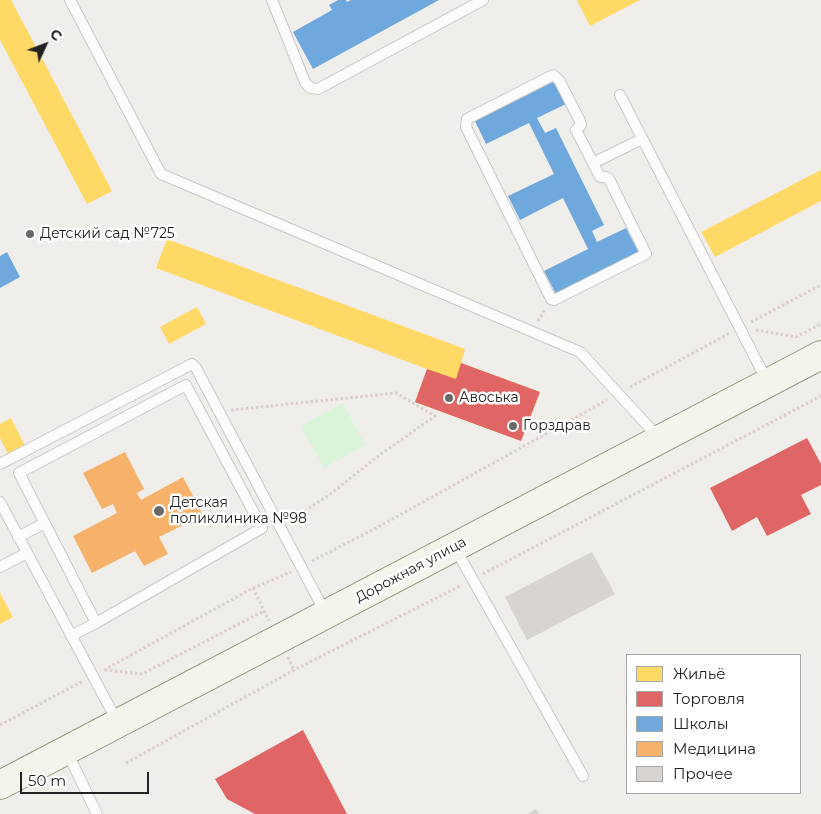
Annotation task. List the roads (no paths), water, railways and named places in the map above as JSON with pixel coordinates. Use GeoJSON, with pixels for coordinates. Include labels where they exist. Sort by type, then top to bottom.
{"type":"FeatureCollection","features":[{"type":"Feature","properties":{"kind":"main road","name":"Дорожная улица"},"geometry":{"type":"LineString","coordinates":[[0,785],[821,354]]}},
{"type":"Feature","properties":{"kind":"lane"},"geometry":{"type":"LineString","coordinates":[[70,0],[161,174],[580,352],[660,439]]}},
{"type":"Feature","properties":{"kind":"lane"},"geometry":{"type":"LineString","coordinates":[[272,0],[306,82],[310,88],[318,89],[483,0]]}},
{"type":"Feature","properties":{"kind":"lane"},"geometry":{"type":"LineString","coordinates":[[550,76],[557,76],[580,121],[581,125],[576,130],[592,164],[600,178],[606,177],[609,179],[646,254],[554,300],[551,299],[465,122],[470,116],[550,76]]}},
{"type":"Feature","properties":{"kind":"lane"},"geometry":{"type":"LineString","coordinates":[[620,95],[768,382]]}},
{"type":"Feature","properties":{"kind":"lane"},"geometry":{"type":"LineString","coordinates":[[592,164],[642,139]]}},
{"type":"Feature","properties":{"kind":"lane"},"geometry":{"type":"LineString","coordinates":[[0,464],[192,364],[196,368],[326,614]]}},
{"type":"Feature","properties":{"kind":"lane"},"geometry":{"type":"LineString","coordinates":[[96,623],[19,473],[186,385],[262,528]]}},
{"type":"Feature","properties":{"kind":"lane"},"geometry":{"type":"LineString","coordinates":[[0,502],[118,724]]}},
{"type":"Feature","properties":{"kind":"lane"},"geometry":{"type":"LineString","coordinates":[[18,537],[45,523]]}},
{"type":"Feature","properties":{"kind":"lane"},"geometry":{"type":"LineString","coordinates":[[71,636],[262,528],[278,524]]}},
{"type":"Feature","properties":{"kind":"lane"},"geometry":{"type":"LineString","coordinates":[[455,547],[584,776]]}},
{"type":"Feature","properties":{"kind":"lane"},"geometry":{"type":"LineString","coordinates":[[0,566],[27,552]]}},
{"type":"Feature","properties":{"kind":"lane"},"geometry":{"type":"LineString","coordinates":[[67,751],[97,814]]}},
{"type":"Feature","properties":{"kind":"place","name":"Детский сад №725"},"geometry":{"type":"Point","coordinates":[30,234]}},
{"type":"Feature","properties":{"kind":"place","name":"Авоська"},"geometry":{"type":"Point","coordinates":[449,398]}},
{"type":"Feature","properties":{"kind":"place","name":"Горздрав"},"geometry":{"type":"Point","coordinates":[513,426]}},
{"type":"Feature","properties":{"kind":"place","name":"Детская поликлиника №98"},"geometry":{"type":"Point","coordinates":[159,511]}}]}
